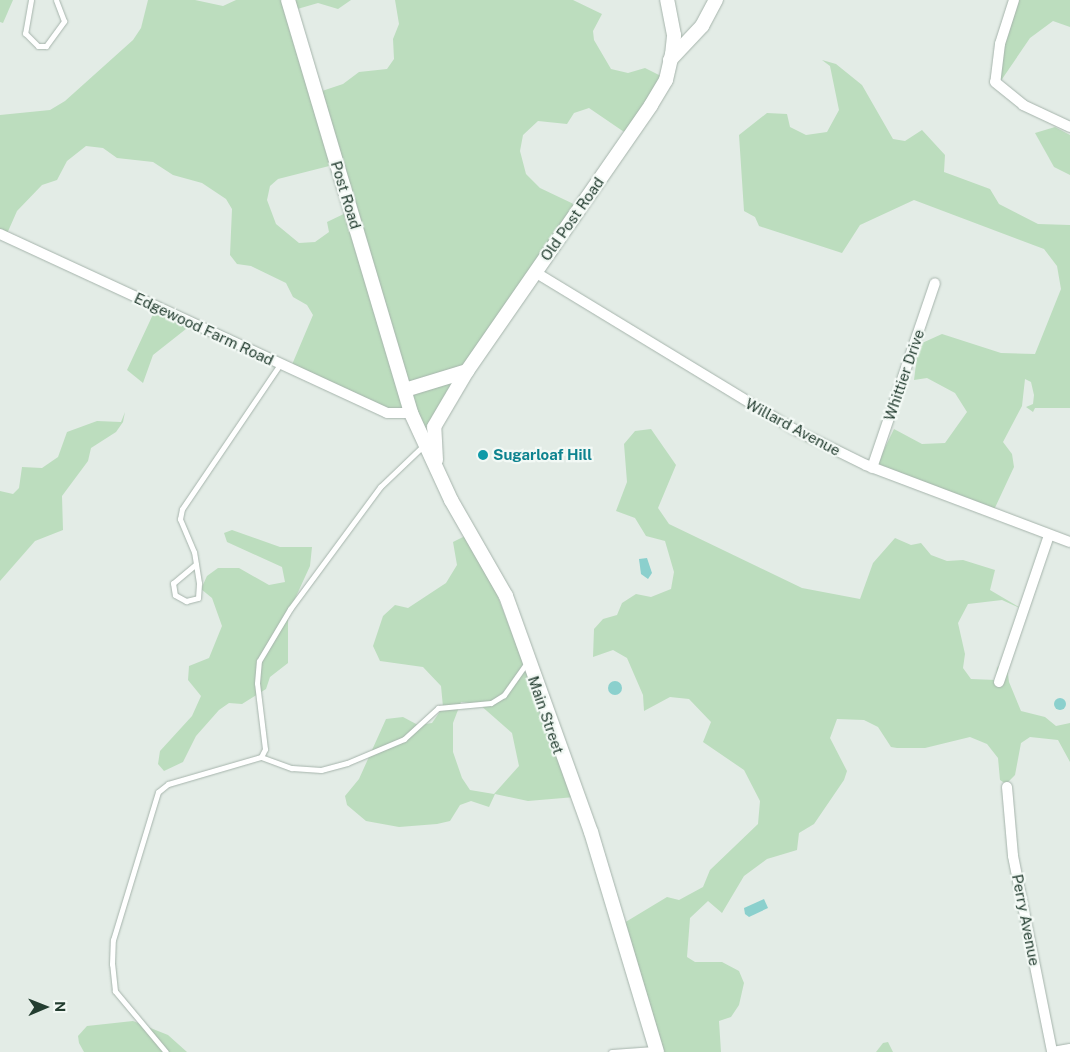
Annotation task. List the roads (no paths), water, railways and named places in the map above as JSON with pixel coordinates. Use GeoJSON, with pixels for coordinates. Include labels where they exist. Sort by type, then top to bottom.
{"type":"FeatureCollection","features":[{"type":"Feature","properties":{"kind":"main road","name":"Post Road"},"geometry":{"type":"LineString","coordinates":[[288,0],[405,390]]}},
{"type":"Feature","properties":{"kind":"main road","name":"Old Post Road"},"geometry":{"type":"LineString","coordinates":[[437,471],[434,427],[467,371],[651,105],[666,80],[674,35],[667,0]]}},
{"type":"Feature","properties":{"kind":"main road"},"geometry":{"type":"LineString","coordinates":[[670,60],[702,26],[716,0]]}},
{"type":"Feature","properties":{"kind":"main road"},"geometry":{"type":"LineString","coordinates":[[405,390],[467,371]]}},
{"type":"Feature","properties":{"kind":"main road","name":"Main Street"},"geometry":{"type":"LineString","coordinates":[[405,390],[411,413],[424,445],[506,596],[591,832],[656,1050]]}},
{"type":"Feature","properties":{"kind":"street"},"geometry":{"type":"LineString","coordinates":[[1014,0],[1000,44],[995,82],[1023,105],[1070,127]]}},
{"type":"Feature","properties":{"kind":"street","name":"Edgewood Farm Road"},"geometry":{"type":"LineString","coordinates":[[0,234],[387,413],[411,413]]}},
{"type":"Feature","properties":{"kind":"street","name":"Willard Avenue"},"geometry":{"type":"LineString","coordinates":[[535,272],[793,429],[872,468],[1070,542]]}},
{"type":"Feature","properties":{"kind":"street","name":"Whittier Drive"},"geometry":{"type":"LineString","coordinates":[[872,468],[935,283]]}},
{"type":"Feature","properties":{"kind":"street"},"geometry":{"type":"LineString","coordinates":[[999,682],[1049,535]]}},
{"type":"Feature","properties":{"kind":"street","name":"Perry Avenue"},"geometry":{"type":"LineString","coordinates":[[1007,787],[1013,856],[1052,1052]]}},
{"type":"Feature","properties":{"kind":"street"},"geometry":{"type":"LineString","coordinates":[[1052,1052],[1070,1049]]}},
{"type":"Feature","properties":{"kind":"lane"},"geometry":{"type":"LineString","coordinates":[[31,0],[25,33],[38,46],[46,46],[64,20],[56,0]]}},
{"type":"Feature","properties":{"kind":"lane"},"geometry":{"type":"LineString","coordinates":[[196,564],[173,583],[175,595],[186,601],[198,598],[196,564],[180,519],[182,509],[280,364]]}},
{"type":"Feature","properties":{"kind":"lane"},"geometry":{"type":"LineString","coordinates":[[260,757],[265,749],[256,683],[259,661],[290,608],[375,494],[407,456],[424,445]]}},
{"type":"Feature","properties":{"kind":"lane"},"geometry":{"type":"LineString","coordinates":[[166,1052],[115,991],[112,964],[113,940],[158,792],[168,784],[260,757],[292,768],[322,770],[354,760],[404,739],[438,708],[491,703],[504,695],[528,660]]}},
{"type":"Feature","properties":{"kind":"lane"},"geometry":{"type":"LineString","coordinates":[[611,1052],[656,1050]]}},
{"type":"Feature","properties":{"kind":"water"},"geometry":{"type":"Polygon","coordinates":[[[647,558],[652,573],[648,579],[641,574],[639,559],[647,558]]]}},
{"type":"Feature","properties":{"kind":"water"},"geometry":{"type":"Polygon","coordinates":[[[615,681],[620,683],[622,688],[620,693],[615,695],[610,693],[608,688],[610,683],[615,681]]]}},
{"type":"Feature","properties":{"kind":"water"},"geometry":{"type":"Polygon","coordinates":[[[1058,698],[1062,698],[1066,704],[1062,710],[1058,710],[1054,706],[1054,702],[1058,698]]]}},
{"type":"Feature","properties":{"kind":"water"},"geometry":{"type":"Polygon","coordinates":[[[764,899],[768,908],[749,917],[745,914],[744,908],[764,899]]]}},
{"type":"Feature","properties":{"kind":"place","name":"Sugarloaf Hill"},"geometry":{"type":"Point","coordinates":[483,455]}}]}
